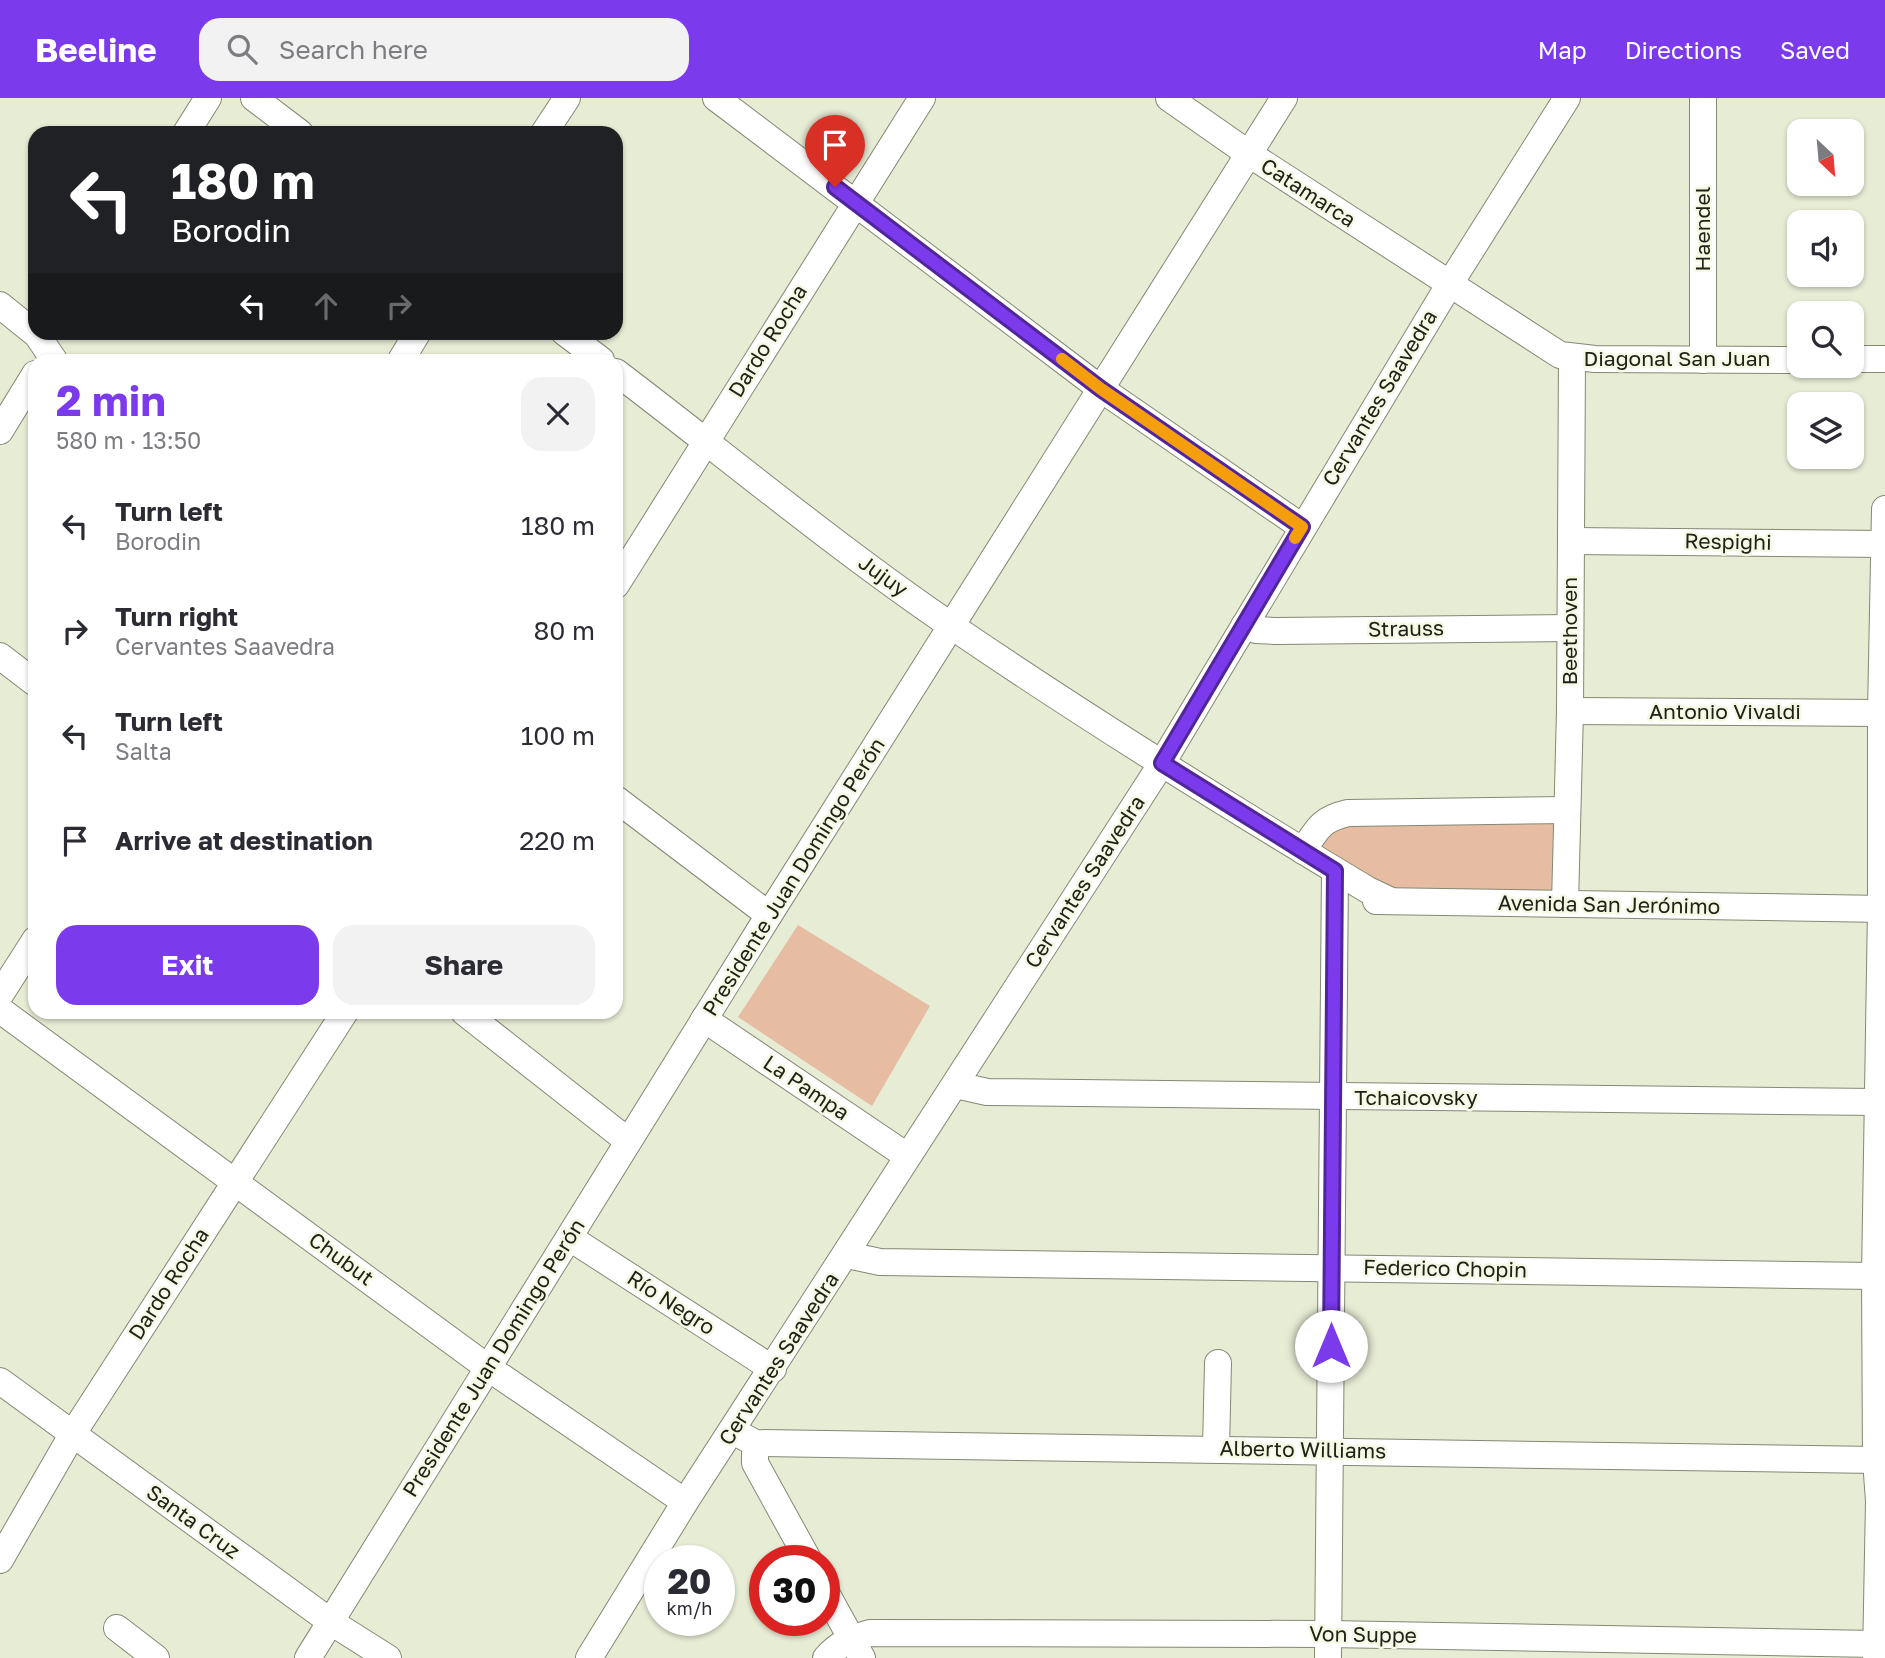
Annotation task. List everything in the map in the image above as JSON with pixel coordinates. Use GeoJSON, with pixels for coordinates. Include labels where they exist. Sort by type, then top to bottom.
{"type":"FeatureCollection","features":[{"type":"Feature","properties":{"kind":"street"},"geometry":{"type":"LineString","coordinates":[[190,126],[208,98]]}},
{"type":"Feature","properties":{"kind":"street"},"geometry":{"type":"LineString","coordinates":[[254,98],[291,126]]}},
{"type":"Feature","properties":{"kind":"street"},"geometry":{"type":"LineString","coordinates":[[549,126],[567,98]]}},
{"type":"Feature","properties":{"kind":"street"},"geometry":{"type":"LineString","coordinates":[[716,98],[1101,389],[1302,527]]}},
{"type":"Feature","properties":{"kind":"street","name":"Dardo Rocha"},"geometry":{"type":"LineString","coordinates":[[623,574],[922,98]]}},
{"type":"Feature","properties":{"kind":"street","name":"Catamarca"},"geometry":{"type":"LineString","coordinates":[[1169,98],[1449,285]]}},
{"type":"Feature","properties":{"kind":"street","name":"Presidente Juan Domingo Perón"},"geometry":{"type":"LineString","coordinates":[[308,1658],[769,915],[1284,98]]}},
{"type":"Feature","properties":{"kind":"street","name":"Cervantes Saavedra"},"geometry":{"type":"LineString","coordinates":[[589,1658],[685,1502],[744,1437],[773,1369],[907,1156],[956,1085],[1162,763],[1449,285],[1567,98]]}},
{"type":"Feature","properties":{"kind":"street","name":"Haendel"},"geometry":{"type":"LineString","coordinates":[[1703,98],[1703,360]]}},
{"type":"Feature","properties":{"kind":"street","name":"Diagonal San Juan"},"geometry":{"type":"LineString","coordinates":[[1449,285],[1560,355],[1572,358],[1787,359]]}},
{"type":"Feature","properties":{"kind":"street"},"geometry":{"type":"LineString","coordinates":[[0,305],[28,328]]}},
{"type":"Feature","properties":{"kind":"street"},"geometry":{"type":"LineString","coordinates":[[575,340],[593,354]]}},
{"type":"Feature","properties":{"kind":"street","name":"Beethoven"},"geometry":{"type":"LineString","coordinates":[[1565,904],[1570,711],[1572,358]]}},
{"type":"Feature","properties":{"kind":"street"},"geometry":{"type":"LineString","coordinates":[[1864,359],[1885,359]]}},
{"type":"Feature","properties":{"kind":"street","name":"Jujuy"},"geometry":{"type":"LineString","coordinates":[[623,377],[809,522],[952,626],[1162,763],[1335,871],[1391,901]]}},
{"type":"Feature","properties":{"kind":"street"},"geometry":{"type":"LineString","coordinates":[[0,431],[28,387]]}},
{"type":"Feature","properties":{"kind":"street"},"geometry":{"type":"LineString","coordinates":[[1876,1651],[1879,1501],[1876,1460],[1875,1276],[1883,909],[1881,713],[1885,509]]}},
{"type":"Feature","properties":{"kind":"street","name":"Respighi"},"geometry":{"type":"LineString","coordinates":[[1571,541],[1885,544]]}},
{"type":"Feature","properties":{"kind":"street","name":"Strauss"},"geometry":{"type":"LineString","coordinates":[[1244,626],[1265,631],[1570,628]]}},
{"type":"Feature","properties":{"kind":"street"},"geometry":{"type":"LineString","coordinates":[[0,656],[28,678]]}},
{"type":"Feature","properties":{"kind":"street","name":"Antonio Vivaldi"},"geometry":{"type":"LineString","coordinates":[[1570,711],[1881,713]]}},
{"type":"Feature","properties":{"kind":"street"},"geometry":{"type":"LineString","coordinates":[[623,804],[769,915]]}},
{"type":"Feature","properties":{"kind":"street"},"geometry":{"type":"LineString","coordinates":[[1303,851],[1319,825],[1348,813],[1567,810]]}},
{"type":"Feature","properties":{"kind":"street"},"geometry":{"type":"LineString","coordinates":[[1328,1646],[1335,871]]}},
{"type":"Feature","properties":{"kind":"street","name":"Avenida San Jerónimo"},"geometry":{"type":"LineString","coordinates":[[1336,915],[1352,905],[1367,901],[1883,909]]}},
{"type":"Feature","properties":{"kind":"street"},"geometry":{"type":"LineString","coordinates":[[0,995],[28,951]]}},
{"type":"Feature","properties":{"kind":"street","name":"Chubut"},"geometry":{"type":"LineString","coordinates":[[0,1010],[487,1367],[685,1502]]}},
{"type":"Feature","properties":{"kind":"street","name":"Dardo Rocha"},"geometry":{"type":"LineString","coordinates":[[0,1560],[72,1435],[340,1019]]}},
{"type":"Feature","properties":{"kind":"street"},"geometry":{"type":"LineString","coordinates":[[473,1019],[628,1141]]}},
{"type":"Feature","properties":{"kind":"street","name":"La Pampa"},"geometry":{"type":"LineString","coordinates":[[704,1019],[907,1156]]}},
{"type":"Feature","properties":{"kind":"street","name":"Tchaicovsky"},"geometry":{"type":"LineString","coordinates":[[956,1085],[987,1093],[1878,1102]]}},
{"type":"Feature","properties":{"kind":"street","name":"Río Negro"},"geometry":{"type":"LineString","coordinates":[[570,1238],[773,1369]]}},
{"type":"Feature","properties":{"kind":"street","name":"Federico Chopin"},"geometry":{"type":"LineString","coordinates":[[847,1255],[880,1262],[1875,1276]]}},
{"type":"Feature","properties":{"kind":"street"},"geometry":{"type":"LineString","coordinates":[[1216,1449],[1218,1363]]}},
{"type":"Feature","properties":{"kind":"street","name":"Santa Cruz"},"geometry":{"type":"LineString","coordinates":[[0,1381],[331,1622],[388,1658]]}},
{"type":"Feature","properties":{"kind":"street"},"geometry":{"type":"LineString","coordinates":[[744,1437],[755,1463],[800,1545]]}},
{"type":"Feature","properties":{"kind":"street","name":"Alberto Williams"},"geometry":{"type":"LineString","coordinates":[[744,1437],[1216,1449],[1876,1460]]}},
{"type":"Feature","properties":{"kind":"street"},"geometry":{"type":"LineString","coordinates":[[826,1658],[834,1649],[857,1648],[840,1618]]}},
{"type":"Feature","properties":{"kind":"street"},"geometry":{"type":"LineString","coordinates":[[117,1628],[156,1658]]}},
{"type":"Feature","properties":{"kind":"street","name":"Von Suppe"},"geometry":{"type":"LineString","coordinates":[[857,1648],[870,1633],[1328,1646],[1876,1651]]}},
{"type":"Feature","properties":{"kind":"shaded area"},"geometry":{"type":"Polygon","coordinates":[[[1558,820],[1557,891],[1403,892],[1318,852],[1330,826],[1558,820]]]}},
{"type":"Feature","properties":{"kind":"shaded area"},"geometry":{"type":"Polygon","coordinates":[[[798,925],[930,1006],[872,1106],[738,1017],[798,925]]]}},
{"type":"Feature","properties":{"kind":"slow traffic"},"geometry":{"type":"LineString","coordinates":[[1062,359],[1101,389],[1302,527],[1295,538]]}},
{"type":"Feature","properties":{"kind":"route"},"geometry":{"type":"LineString","coordinates":[[835,187],[1101,389],[1302,527],[1162,763],[1335,871],[1331,1346]]}}]}
